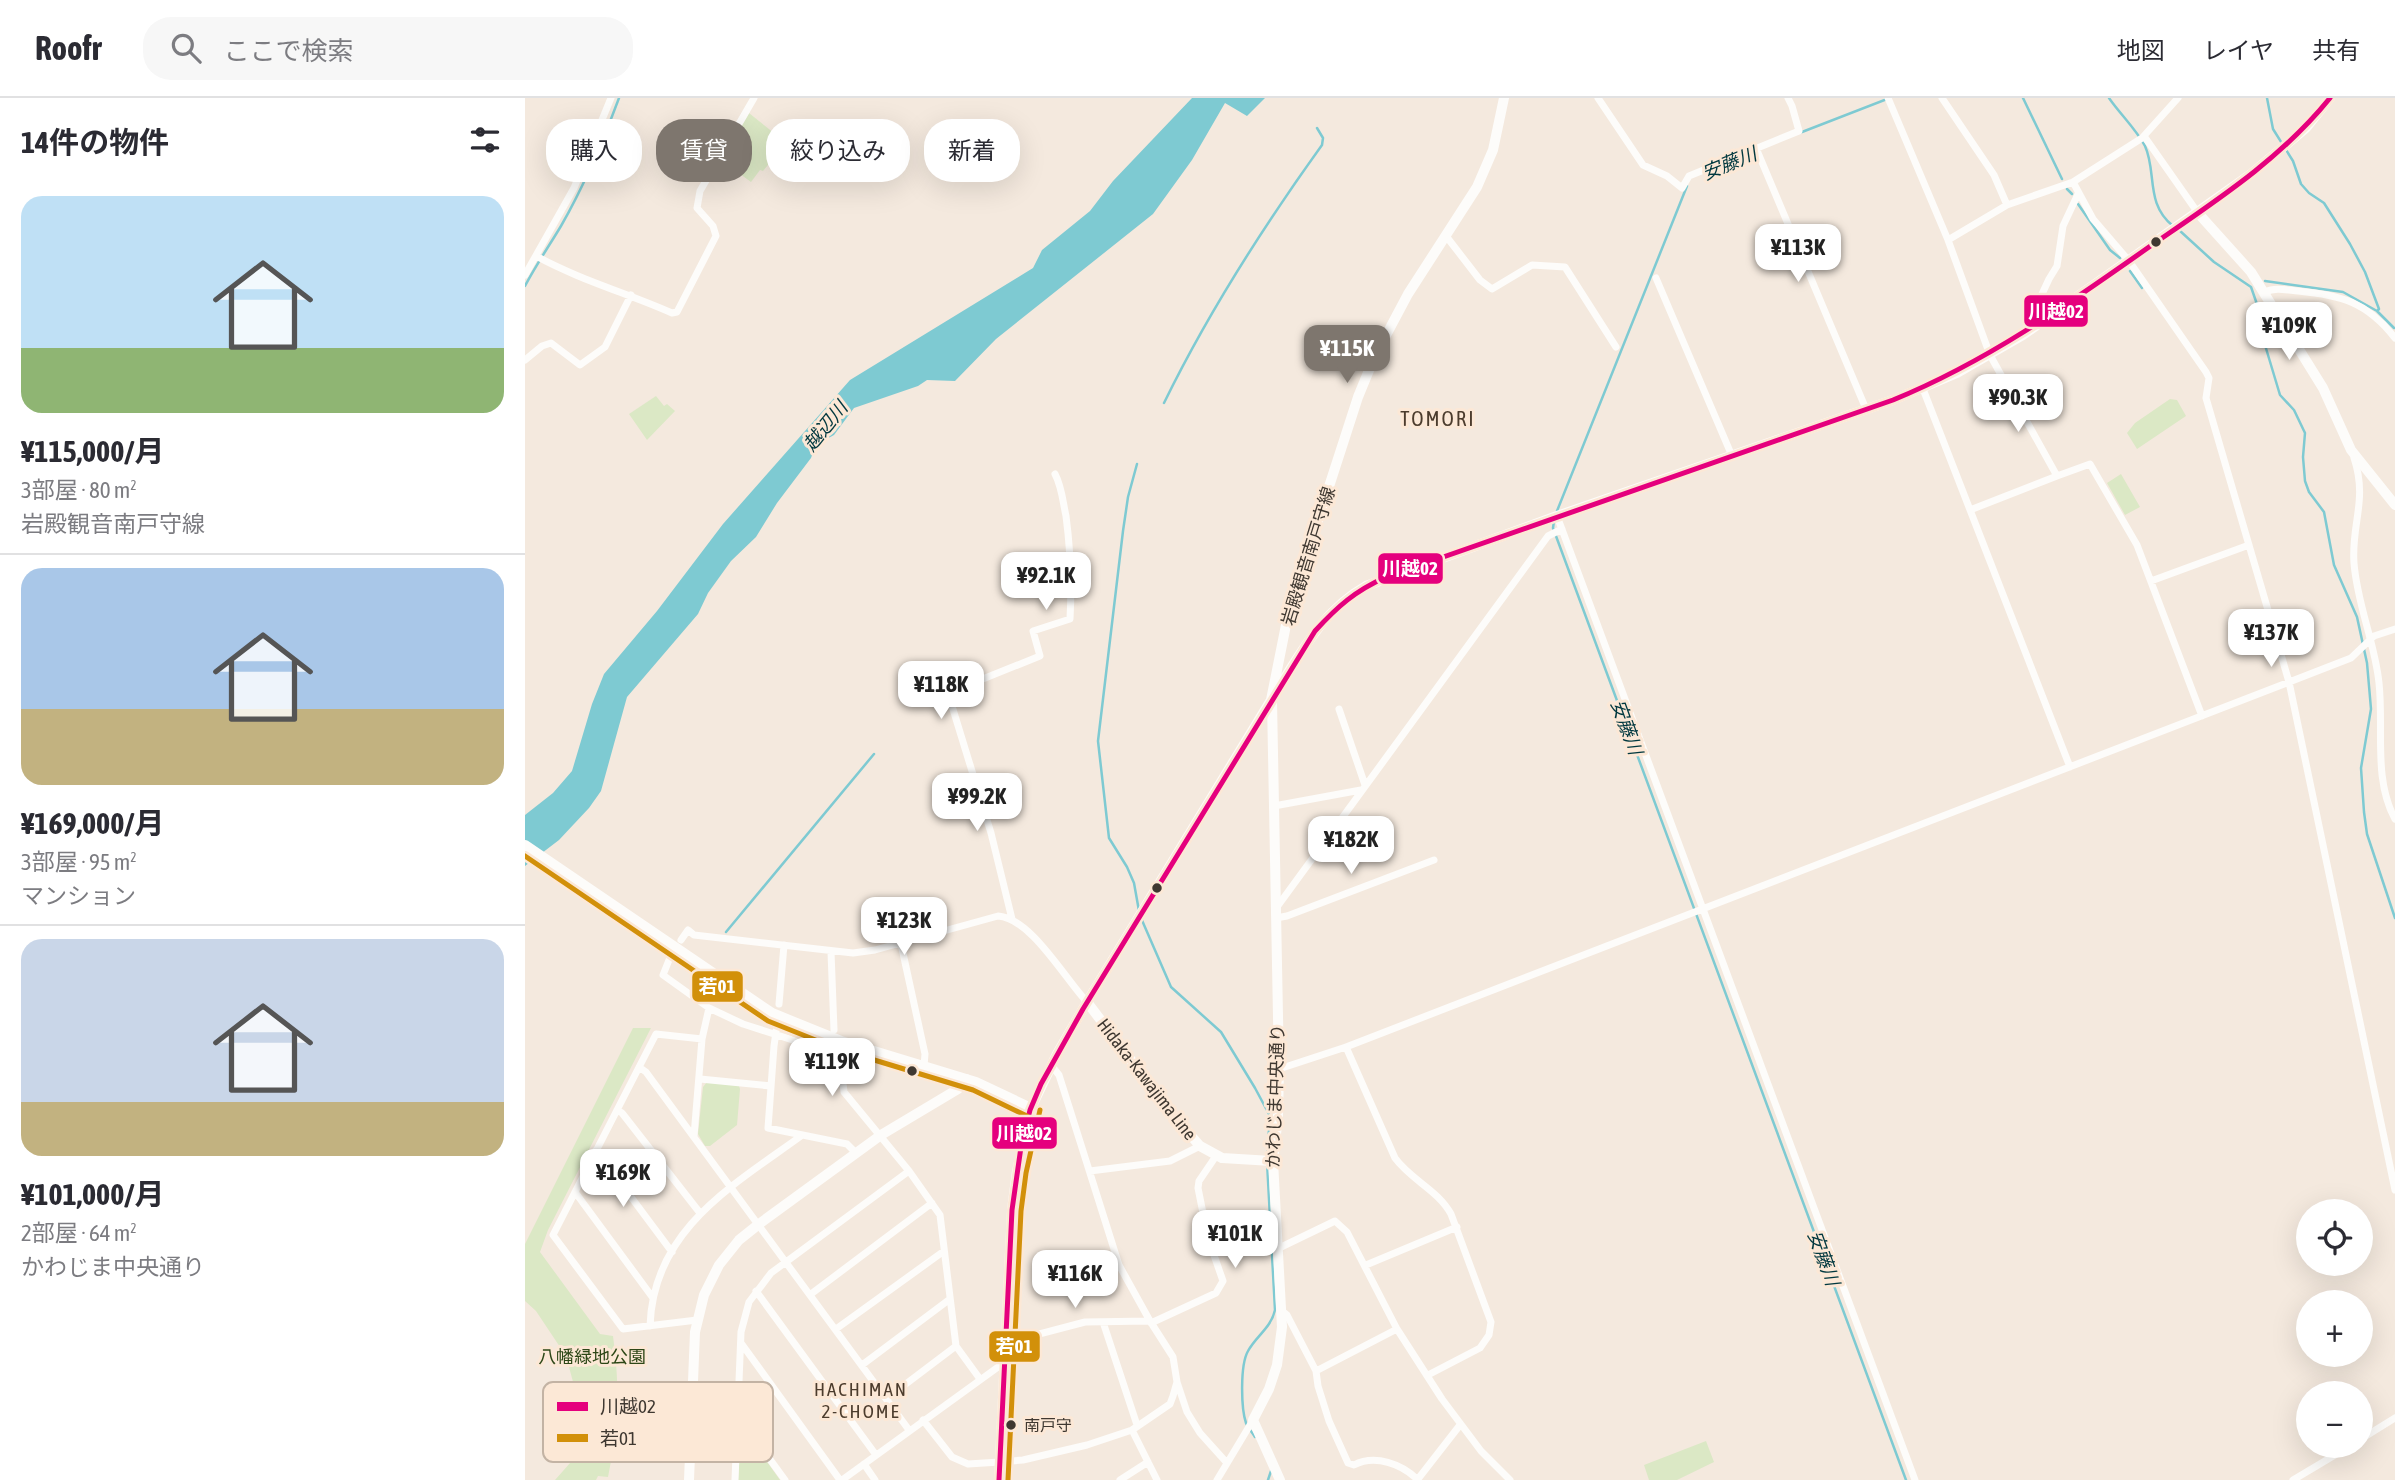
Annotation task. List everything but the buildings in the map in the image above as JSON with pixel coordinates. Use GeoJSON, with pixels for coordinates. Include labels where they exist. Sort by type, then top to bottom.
{"type":"FeatureCollection","features":[{"type":"Feature","properties":{"kind":"main road"},"geometry":{"type":"LineString","coordinates":[[525,845],[772,1013],[841,1041],[966,1079],[1031,1108]]}},
{"type":"Feature","properties":{"kind":"main road","name":"Hidaka-Kawajima Line"},"geometry":{"type":"LineString","coordinates":[[1031,1108],[1051,1065],[1087,1002],[1171,1113],[1200,1146],[1216,1156],[1245,1161],[1273,1161]]}},
{"type":"Feature","properties":{"kind":"main road","name":"かわじま中央通り"},"geometry":{"type":"LineString","coordinates":[[1253,1420],[1269,1389],[1282,1338],[1273,1161]]}},
{"type":"Feature","properties":{"kind":"main road"},"geometry":{"type":"LineString","coordinates":[[1253,1420],[1280,1480]]}},
{"type":"Feature","properties":{"kind":"street"},"geometry":{"type":"LineString","coordinates":[[525,275],[539,257],[574,188],[611,98]]}},
{"type":"Feature","properties":{"kind":"street"},"geometry":{"type":"LineString","coordinates":[[539,257],[582,279],[631,295],[672,313],[677,312],[716,236],[713,226],[697,208],[700,191],[754,98]]}},
{"type":"Feature","properties":{"kind":"street","name":"岩殿観音南戸守線"},"geometry":{"type":"LineString","coordinates":[[1087,1002],[1272,700],[1289,610],[1358,397],[1374,358],[1399,312],[1477,187],[1493,150],[1504,98]]}},
{"type":"Feature","properties":{"kind":"street"},"geometry":{"type":"LineString","coordinates":[[1598,98],[1643,165],[1667,176],[1682,188],[1689,176],[1799,131],[1793,106],[1788,98]]}},
{"type":"Feature","properties":{"kind":"street"},"geometry":{"type":"LineString","coordinates":[[1888,98],[1948,240],[1990,355],[2057,476]]}},
{"type":"Feature","properties":{"kind":"street"},"geometry":{"type":"LineString","coordinates":[[1942,98],[1994,176],[2007,205]]}},
{"type":"Feature","properties":{"kind":"street"},"geometry":{"type":"LineString","coordinates":[[1948,240],[2007,205],[2073,182],[2144,136],[2178,98]]}},
{"type":"Feature","properties":{"kind":"street"},"geometry":{"type":"LineString","coordinates":[[1272,700],[1315,631],[1341,603],[1386,577],[1923,388],[1990,355],[2198,213],[2289,144],[2330,98]]}},
{"type":"Feature","properties":{"kind":"street"},"geometry":{"type":"LineString","coordinates":[[2144,136],[2198,213],[2242,261],[2265,292],[2323,388],[2351,450],[2361,487],[2354,560],[2379,681],[2384,795],[2395,820]]}},
{"type":"Feature","properties":{"kind":"street"},"geometry":{"type":"LineString","coordinates":[[1756,148],[1865,409]]}},
{"type":"Feature","properties":{"kind":"street"},"geometry":{"type":"LineString","coordinates":[[2073,182],[2093,219],[2129,261],[2209,378],[2206,398],[2289,682],[2395,1190]]}},
{"type":"Feature","properties":{"kind":"street"},"geometry":{"type":"LineString","coordinates":[[2023,335],[2057,266],[2063,226],[2078,194]]}},
{"type":"Feature","properties":{"kind":"street"},"geometry":{"type":"LineString","coordinates":[[1446,236],[1480,280],[1492,289],[1532,265],[1565,267],[1616,347]]}},
{"type":"Feature","properties":{"kind":"street"},"geometry":{"type":"LineString","coordinates":[[1656,278],[1732,456]]}},
{"type":"Feature","properties":{"kind":"street"},"geometry":{"type":"LineString","coordinates":[[2265,292],[2273,289],[2350,300],[2363,306],[2395,336]]}},
{"type":"Feature","properties":{"kind":"street"},"geometry":{"type":"LineString","coordinates":[[525,360],[541,346],[551,343],[580,365],[594,357],[609,342],[631,295]]}},
{"type":"Feature","properties":{"kind":"street"},"geometry":{"type":"LineString","coordinates":[[1923,388],[2070,767]]}},
{"type":"Feature","properties":{"kind":"street"},"geometry":{"type":"LineString","coordinates":[[2351,450],[2395,505]]}},
{"type":"Feature","properties":{"kind":"street"},"geometry":{"type":"LineString","coordinates":[[1970,510],[2089,464],[2137,545],[2202,716]]}},
{"type":"Feature","properties":{"kind":"street"},"geometry":{"type":"LineString","coordinates":[[1012,919],[991,833],[948,693],[1040,656],[1033,631],[1070,620],[1073,575],[1071,550],[1064,504],[1055,474]]}},
{"type":"Feature","properties":{"kind":"street"},"geometry":{"type":"LineString","coordinates":[[1557,516],[1915,1480]]}},
{"type":"Feature","properties":{"kind":"street"},"geometry":{"type":"LineString","coordinates":[[1434,860],[1287,916],[1276,913],[1363,787],[1548,536],[1562,529]]}},
{"type":"Feature","properties":{"kind":"street"},"geometry":{"type":"LineString","coordinates":[[2151,581],[2249,545]]}},
{"type":"Feature","properties":{"kind":"street"},"geometry":{"type":"LineString","coordinates":[[1279,1069],[1346,1047],[2351,658],[2374,636],[2395,629]]}},
{"type":"Feature","properties":{"kind":"street","name":"かわじま中央通り"},"geometry":{"type":"LineString","coordinates":[[1272,700],[1279,1069],[1273,1161]]}},
{"type":"Feature","properties":{"kind":"street"},"geometry":{"type":"LineString","coordinates":[[1339,709],[1363,787]]}},
{"type":"Feature","properties":{"kind":"street"},"geometry":{"type":"LineString","coordinates":[[1273,806],[1363,787]]}},
{"type":"Feature","properties":{"kind":"street"},"geometry":{"type":"LineString","coordinates":[[681,940],[688,930],[694,935],[853,953],[901,944],[998,916],[1012,919],[1024,926],[1087,1002]]}},
{"type":"Feature","properties":{"kind":"street"},"geometry":{"type":"LineString","coordinates":[[901,944],[925,1054],[924,1066]]}},
{"type":"Feature","properties":{"kind":"street"},"geometry":{"type":"LineString","coordinates":[[779,1004],[784,945]]}},
{"type":"Feature","properties":{"kind":"street"},"geometry":{"type":"LineString","coordinates":[[831,952],[834,1030]]}},
{"type":"Feature","properties":{"kind":"street"},"geometry":{"type":"LineString","coordinates":[[669,960],[663,975],[709,1008],[776,1036],[839,1055]]}},
{"type":"Feature","properties":{"kind":"street"},"geometry":{"type":"LineString","coordinates":[[694,1137],[702,1039],[709,1008]]}},
{"type":"Feature","properties":{"kind":"street"},"geometry":{"type":"LineString","coordinates":[[777,1025],[773,1046],[768,1128],[847,1144],[856,1153]]}},
{"type":"Feature","properties":{"kind":"street"},"geometry":{"type":"LineString","coordinates":[[697,1320],[623,1329],[553,1235],[656,1034],[702,1039]]}},
{"type":"Feature","properties":{"kind":"street"},"geometry":{"type":"LineString","coordinates":[[841,1041],[839,1055],[844,1092],[881,1135],[940,1215],[956,1346],[980,1379]]}},
{"type":"Feature","properties":{"kind":"street"},"geometry":{"type":"LineString","coordinates":[[1346,1047],[1395,1158],[1405,1171],[1444,1201],[1457,1227],[1491,1322],[1489,1335],[1480,1348],[1428,1376]]}},
{"type":"Feature","properties":{"kind":"street"},"geometry":{"type":"LineString","coordinates":[[1051,1065],[1059,1075],[1115,1257],[1150,1322],[1171,1352],[1177,1382],[1187,1409],[1201,1433],[1227,1463]]}},
{"type":"Feature","properties":{"kind":"street"},"geometry":{"type":"LineString","coordinates":[[639,1067],[646,1072],[787,1261],[909,1430]]}},
{"type":"Feature","properties":{"kind":"street"},"geometry":{"type":"LineString","coordinates":[[700,1079],[771,1086]]}},
{"type":"Feature","properties":{"kind":"street"},"geometry":{"type":"LineString","coordinates":[[693,1382],[695,1332],[703,1295],[719,1265],[739,1240],[881,1135],[958,1089],[966,1079]]}},
{"type":"Feature","properties":{"kind":"street"},"geometry":{"type":"LineString","coordinates":[[999,1480],[1012,1210],[1019,1160],[1031,1108]]}},
{"type":"Feature","properties":{"kind":"street"},"geometry":{"type":"LineString","coordinates":[[617,1110],[700,1213]]}},
{"type":"Feature","properties":{"kind":"street"},"geometry":{"type":"LineString","coordinates":[[649,1326],[653,1298],[660,1276],[672,1252],[700,1213],[801,1136]]}},
{"type":"Feature","properties":{"kind":"street"},"geometry":{"type":"LineString","coordinates":[[1090,1171],[1170,1161],[1200,1146]]}},
{"type":"Feature","properties":{"kind":"street"},"geometry":{"type":"LineString","coordinates":[[596,1150],[672,1252]]}},
{"type":"Feature","properties":{"kind":"street"},"geometry":{"type":"LineString","coordinates":[[1005,1342],[1085,1322],[1150,1322],[1216,1293],[1223,1281],[1209,1238],[1198,1188],[1199,1181],[1216,1156]]}},
{"type":"Feature","properties":{"kind":"street"},"geometry":{"type":"LineString","coordinates":[[740,1382],[741,1342],[749,1302],[756,1291],[771,1273],[909,1171]]}},
{"type":"Feature","properties":{"kind":"street"},"geometry":{"type":"LineString","coordinates":[[575,1192],[653,1298]]}},
{"type":"Feature","properties":{"kind":"street"},"geometry":{"type":"LineString","coordinates":[[810,1294],[932,1203]]}},
{"type":"Feature","properties":{"kind":"street"},"geometry":{"type":"LineString","coordinates":[[1277,1249],[1335,1222],[1347,1232],[1398,1329],[1460,1425],[1510,1480]]}},
{"type":"Feature","properties":{"kind":"street"},"geometry":{"type":"LineString","coordinates":[[1366,1265],[1457,1227]]}},
{"type":"Feature","properties":{"kind":"street"},"geometry":{"type":"LineString","coordinates":[[836,1329],[944,1251]]}},
{"type":"Feature","properties":{"kind":"street"},"geometry":{"type":"LineString","coordinates":[[756,1291],[876,1455]]}},
{"type":"Feature","properties":{"kind":"street"},"geometry":{"type":"LineString","coordinates":[[862,1365],[950,1299]]}},
{"type":"Feature","properties":{"kind":"street"},"geometry":{"type":"LineString","coordinates":[[1282,1311],[1287,1315],[1316,1371],[1329,1421],[1349,1463],[1354,1465],[1363,1460],[1402,1466],[1418,1480],[1460,1425]]}},
{"type":"Feature","properties":{"kind":"street"},"geometry":{"type":"LineString","coordinates":[[1103,1322],[1134,1428],[1157,1480]]}},
{"type":"Feature","properties":{"kind":"street"},"geometry":{"type":"LineString","coordinates":[[1316,1371],[1398,1329]]}},
{"type":"Feature","properties":{"kind":"street"},"geometry":{"type":"LineString","coordinates":[[741,1342],[770,1382]]}},
{"type":"Feature","properties":{"kind":"street"},"geometry":{"type":"LineString","coordinates":[[886,1399],[956,1346]]}},
{"type":"Feature","properties":{"kind":"street"},"geometry":{"type":"LineString","coordinates":[[773,1386],[841,1480],[1005,1362]]}},
{"type":"Feature","properties":{"kind":"street"},"geometry":{"type":"LineString","coordinates":[[923,1419],[951,1457],[968,1464],[1023,1460],[1087,1445],[1134,1428],[1170,1404],[1177,1382]]}},
{"type":"Feature","properties":{"kind":"street"},"geometry":{"type":"LineString","coordinates":[[1170,1404],[1187,1409]]}},
{"type":"Feature","properties":{"kind":"street"},"geometry":{"type":"LineString","coordinates":[[2373,1432],[2395,1418]]}},
{"type":"Feature","properties":{"kind":"street"},"geometry":{"type":"LineString","coordinates":[[1217,1480],[1253,1420]]}},
{"type":"Feature","properties":{"kind":"street"},"geometry":{"type":"LineString","coordinates":[[2293,1480],[2330,1458]]}},
{"type":"Feature","properties":{"kind":"street"},"geometry":{"type":"LineString","coordinates":[[689,1480],[690,1462]]}},
{"type":"Feature","properties":{"kind":"street"},"geometry":{"type":"LineString","coordinates":[[735,1480],[736,1462]]}},
{"type":"Feature","properties":{"kind":"street"},"geometry":{"type":"LineString","coordinates":[[772,1462],[785,1480]]}},
{"type":"Feature","properties":{"kind":"street"},"geometry":{"type":"LineString","coordinates":[[1120,1480],[1148,1462]]}},
{"type":"Feature","properties":{"kind":"street"},"geometry":{"type":"LineString","coordinates":[[864,1464],[875,1480]]}},
{"type":"Feature","properties":{"kind":"green space"},"geometry":{"type":"Polygon","coordinates":[[[749,113],[766,127],[766,167],[763,171],[760,170],[752,181],[752,119],[745,119],[749,113]]]}},
{"type":"Feature","properties":{"kind":"green space"},"geometry":{"type":"Polygon","coordinates":[[[656,396],[664,406],[667,404],[675,411],[647,440],[629,414],[656,396]]]}},
{"type":"Feature","properties":{"kind":"green space"},"geometry":{"type":"Polygon","coordinates":[[[2170,399],[2177,400],[2186,416],[2137,449],[2127,433],[2135,423],[2170,399]]]}},
{"type":"Feature","properties":{"kind":"green space"},"geometry":{"type":"Polygon","coordinates":[[[2121,474],[2140,507],[2125,515],[2107,483],[2121,474]]]}},
{"type":"Feature","properties":{"kind":"green space","name":"八幡緑地公園"},"geometry":{"type":"Polygon","coordinates":[[[633,1028],[651,1028],[548,1230],[540,1252],[600,1334],[613,1336],[617,1382],[573,1382],[566,1356],[536,1311],[525,1301],[525,1244],[633,1028]]]}},
{"type":"Feature","properties":{"kind":"green space"},"geometry":{"type":"Polygon","coordinates":[[[707,1082],[739,1086],[740,1089],[737,1125],[710,1146],[705,1146],[698,1134],[703,1087],[707,1082]]]}},
{"type":"Feature","properties":{"kind":"green space"},"geometry":{"type":"Polygon","coordinates":[[[1706,1441],[1714,1462],[1677,1480],[1649,1480],[1644,1465],[1706,1441]]]}},
{"type":"Feature","properties":{"kind":"green space","name":"八幡緑地公園"},"geometry":{"type":"Polygon","coordinates":[[[571,1462],[610,1462],[608,1477],[598,1476],[596,1480],[555,1480],[571,1462]]]}},
{"type":"Feature","properties":{"kind":"green space"},"geometry":{"type":"Polygon","coordinates":[[[739,1462],[767,1462],[780,1480],[738,1480],[739,1462]]]}},
{"type":"Feature","properties":{"kind":"water","name":"越辺川"},"geometry":{"type":"Polygon","coordinates":[[[1192,98],[1265,98],[1247,116],[1225,103],[1192,160],[1153,214],[996,339],[955,381],[927,380],[918,386],[854,408],[834,435],[816,445],[811,458],[777,503],[756,537],[731,561],[708,593],[698,614],[627,697],[601,791],[559,840],[525,866],[525,815],[553,793],[572,771],[604,674],[657,611],[723,524],[850,380],[1033,268],[1042,250],[1090,211],[1113,181],[1192,98]]]}},
{"type":"Feature","properties":{"kind":"waterway"},"geometry":{"type":"LineString","coordinates":[[525,286],[578,195],[619,98]]}},
{"type":"Feature","properties":{"kind":"waterway"},"geometry":{"type":"LineString","coordinates":[[2023,98],[2062,179]]}},
{"type":"Feature","properties":{"kind":"waterway"},"geometry":{"type":"LineString","coordinates":[[2109,98],[2145,146],[2158,208],[2173,226]]}},
{"type":"Feature","properties":{"kind":"waterway"},"geometry":{"type":"LineString","coordinates":[[2267,98],[2273,129],[2293,161],[2301,184],[2324,203],[2350,244],[2365,272],[2379,309],[2377,311]]}},
{"type":"Feature","properties":{"kind":"waterway","name":"安藤川"},"geometry":{"type":"LineString","coordinates":[[1802,132],[1887,99]]}},
{"type":"Feature","properties":{"kind":"waterway"},"geometry":{"type":"LineString","coordinates":[[1164,403],[1237,271],[1322,145],[1323,138],[1317,128]]}},
{"type":"Feature","properties":{"kind":"waterway","name":"安藤川"},"geometry":{"type":"LineString","coordinates":[[1557,511],[1687,186]]}},
{"type":"Feature","properties":{"kind":"waterway"},"geometry":{"type":"LineString","coordinates":[[2067,189],[2072,194]]}},
{"type":"Feature","properties":{"kind":"waterway"},"geometry":{"type":"LineString","coordinates":[[2078,204],[2110,250],[2120,258]]}},
{"type":"Feature","properties":{"kind":"waterway"},"geometry":{"type":"LineString","coordinates":[[2179,230],[2214,262],[2251,287],[2280,395],[2294,410],[2305,433],[2305,481],[2309,492],[2324,512],[2334,565],[2357,617],[2367,663],[2371,709],[2361,768],[2364,812],[2367,834],[2395,918]]}},
{"type":"Feature","properties":{"kind":"waterway"},"geometry":{"type":"LineString","coordinates":[[2130,271],[2142,288]]}},
{"type":"Feature","properties":{"kind":"waterway"},"geometry":{"type":"LineString","coordinates":[[2265,281],[2343,292],[2377,311],[2394,328]]}},
{"type":"Feature","properties":{"kind":"waterway"},"geometry":{"type":"LineString","coordinates":[[1137,464],[1123,531],[1098,741],[1109,838],[1134,883],[1139,911]]}},
{"type":"Feature","properties":{"kind":"waterway","name":"安藤川"},"geometry":{"type":"LineString","coordinates":[[1554,521],[1553,528],[1906,1480]]}},
{"type":"Feature","properties":{"kind":"waterway"},"geometry":{"type":"LineString","coordinates":[[726,932],[874,754]]}},
{"type":"Feature","properties":{"kind":"waterway"},"geometry":{"type":"LineString","coordinates":[[1141,918],[1171,987],[1221,1032],[1270,1116],[1267,1156]]}},
{"type":"Feature","properties":{"kind":"waterway"},"geometry":{"type":"LineString","coordinates":[[1255,1437],[1244,1416],[1242,1397],[1245,1357],[1270,1322],[1275,1310],[1267,1162]]}},
{"type":"Feature","properties":{"kind":"waterway"},"geometry":{"type":"LineString","coordinates":[[1268,1480],[1271,1471]]}},
{"type":"Feature","properties":{"kind":"transit line","name":"川越02"},"geometry":{"type":"LineString","coordinates":[[999,1480],[1012,1210],[1021,1147],[1030,1110],[1041,1084],[1083,1009],[1323,622],[1356,594],[1386,577],[1893,400],[1961,368],[2056,311],[2222,196],[2268,161],[2330,98]]}},
{"type":"Feature","properties":{"kind":"transit line","name":"若01"},"geometry":{"type":"LineString","coordinates":[[525,856],[768,1021],[838,1049],[973,1090],[1027,1116]]}},
{"type":"Feature","properties":{"kind":"transit line","name":"若01"},"geometry":{"type":"LineString","coordinates":[[1008,1480],[1021,1211],[1026,1173],[1040,1110]]}},
{"type":"Feature","properties":{"kind":"place","name":"南戸守"},"geometry":{"type":"Point","coordinates":[1011,1425]}},
{"type":"Feature","properties":{"kind":"district","name":"TOMORI"},"geometry":{"type":"Point","coordinates":[1438,418]}},
{"type":"Feature","properties":{"kind":"district","name":"HACHIMAN 2-CHOME"},"geometry":{"type":"Point","coordinates":[861,1400]}}]}
